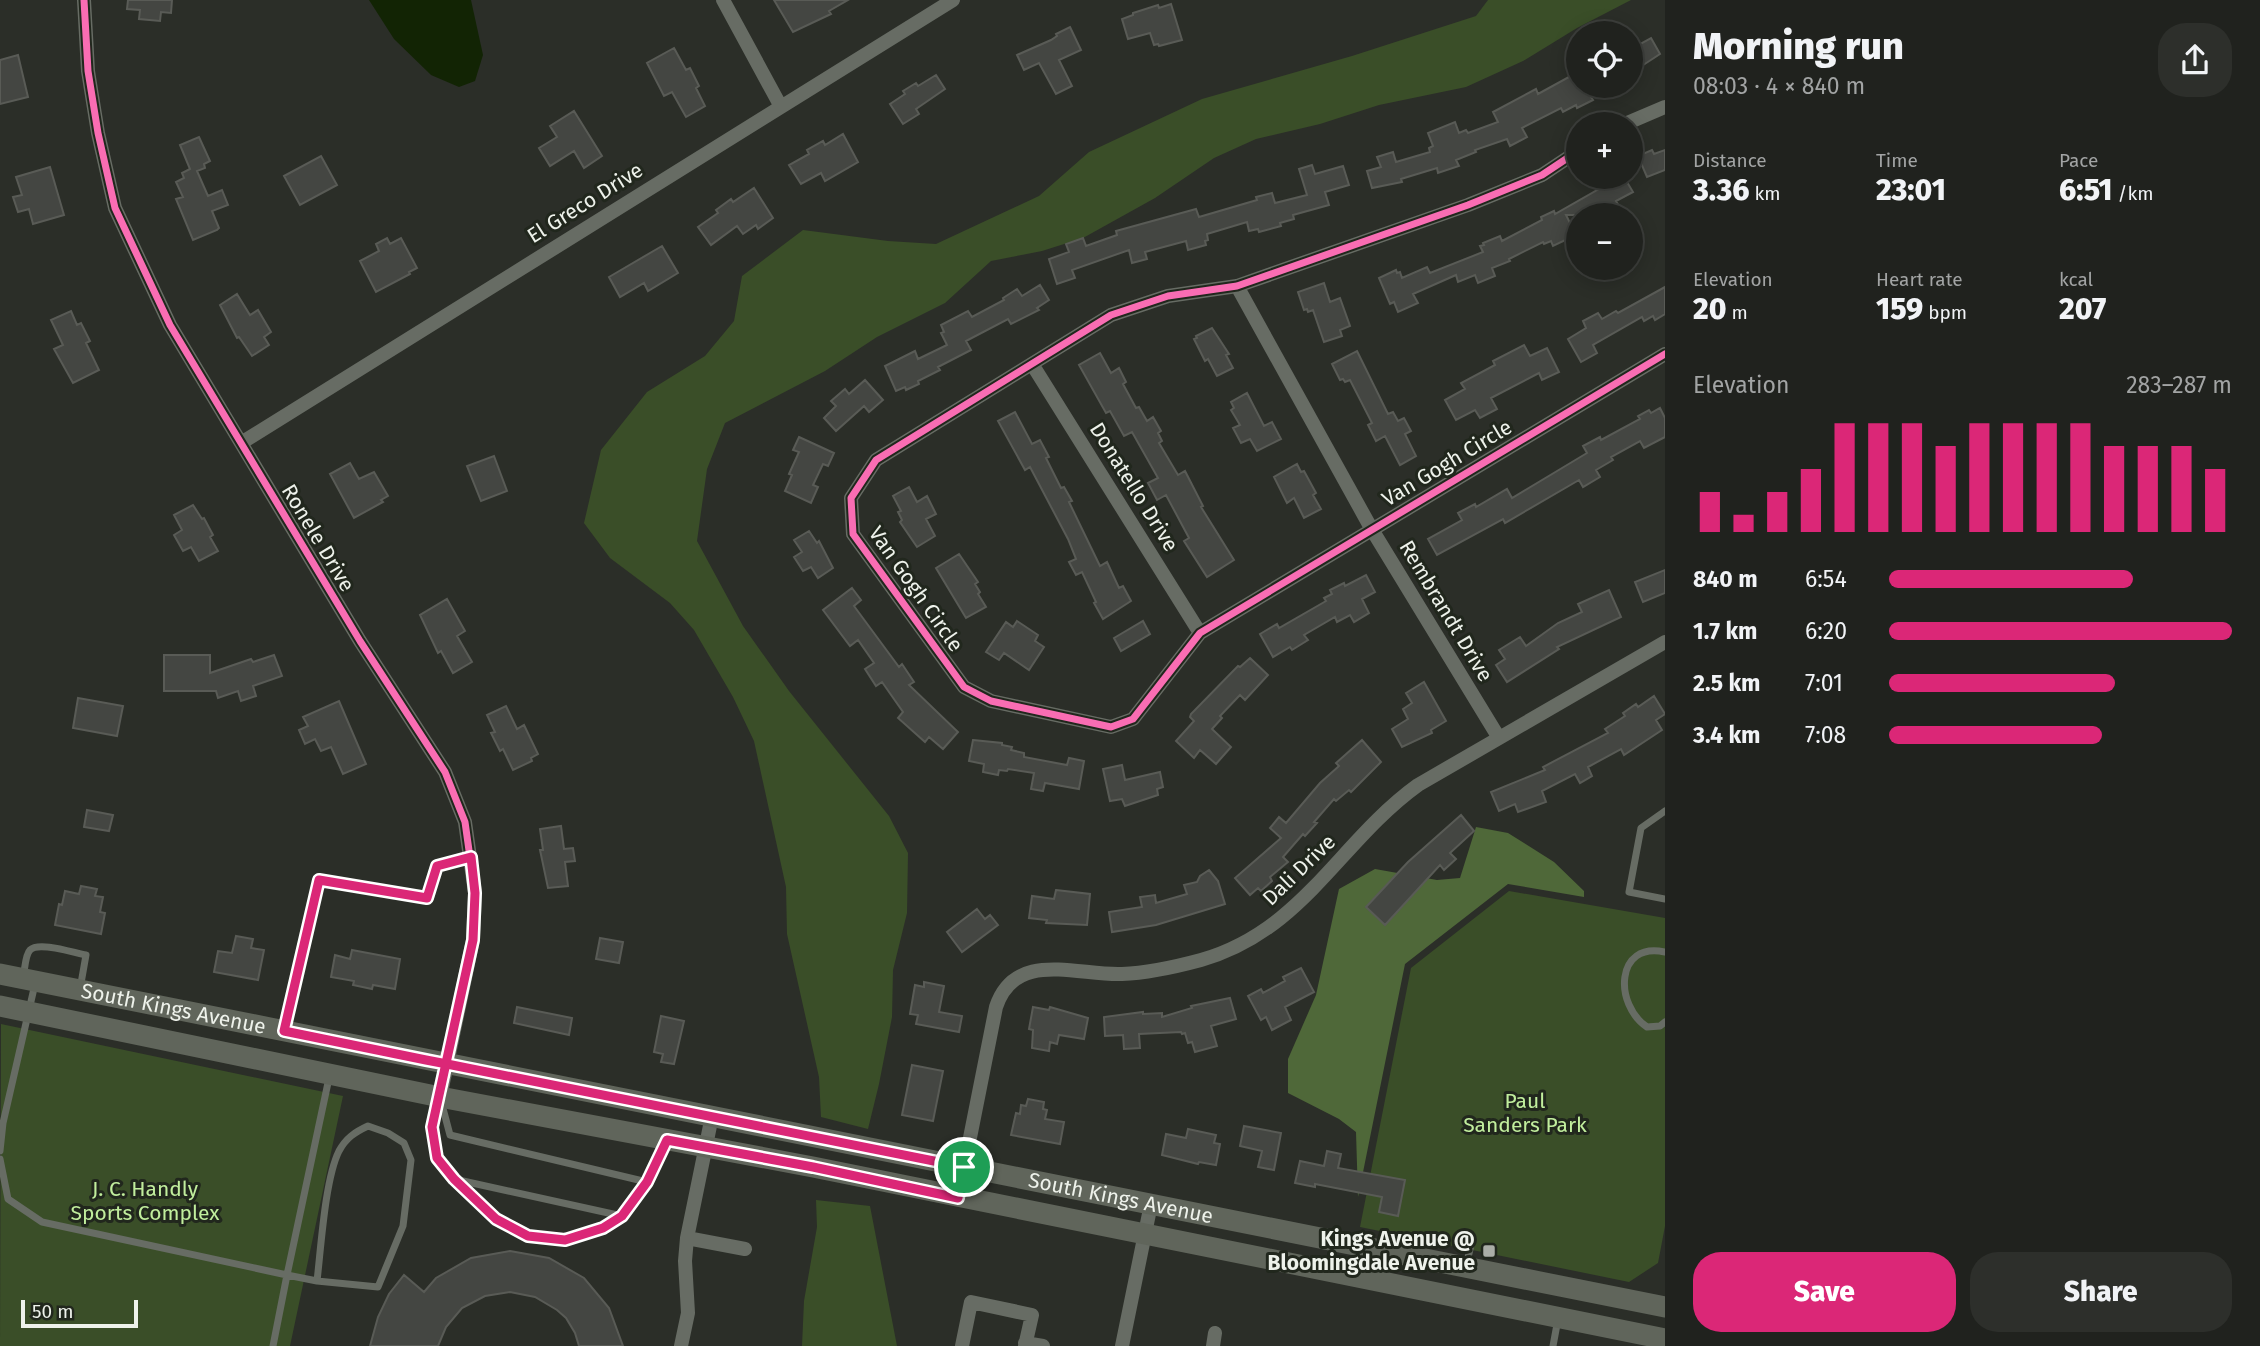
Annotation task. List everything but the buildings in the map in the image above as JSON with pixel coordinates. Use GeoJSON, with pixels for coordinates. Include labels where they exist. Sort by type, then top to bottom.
{"type":"FeatureCollection","features":[{"type":"Feature","properties":{"kind":"main road","name":"South Kings Avenue"},"geometry":{"type":"LineString","coordinates":[[0,974],[1665,1307]]}},
{"type":"Feature","properties":{"kind":"main road","name":"South Kings Avenue"},"geometry":{"type":"LineString","coordinates":[[0,1006],[440,1097],[705,1147],[1665,1339]]}},
{"type":"Feature","properties":{"kind":"street","name":"Ronele Drive"},"geometry":{"type":"LineString","coordinates":[[84,0],[88,71],[98,133],[115,208],[170,325],[360,641],[445,772],[465,822],[475,893],[473,940],[440,1097]]}},
{"type":"Feature","properties":{"kind":"street"},"geometry":{"type":"LineString","coordinates":[[723,0],[780,105]]}},
{"type":"Feature","properties":{"kind":"street","name":"El Greco Drive"},"geometry":{"type":"LineString","coordinates":[[241,443],[780,105],[953,0]]}},
{"type":"Feature","properties":{"kind":"street"},"geometry":{"type":"LineString","coordinates":[[1643,116],[1665,107]]}},
{"type":"Feature","properties":{"kind":"street","name":"Van Gogh Circle"},"geometry":{"type":"LineString","coordinates":[[1566,160],[1542,175],[1468,205],[1237,286],[1168,296],[1111,315],[876,460],[851,499],[853,534],[964,687],[990,701],[1111,727],[1133,719],[1200,633],[1665,354]]}},
{"type":"Feature","properties":{"kind":"street","name":"Rembrandt Drive"},"geometry":{"type":"LineString","coordinates":[[1237,286],[1371,528],[1499,737]]}},
{"type":"Feature","properties":{"kind":"street","name":"Donatello Drive"},"geometry":{"type":"LineString","coordinates":[[1032,364],[1200,633]]}},
{"type":"Feature","properties":{"kind":"street","name":"Dali Drive"},"geometry":{"type":"LineString","coordinates":[[958,1198],[996,1007],[1002,993],[1013,981],[1027,972],[1040,969],[1112,974],[1153,971],[1204,959],[1238,945],[1291,911],[1407,792],[1665,642]]}},
{"type":"Feature","properties":{"kind":"street"},"geometry":{"type":"LineString","coordinates":[[681,1346],[688,1312],[685,1261],[687,1238],[712,1116]]}},
{"type":"Feature","properties":{"kind":"street"},"geometry":{"type":"LineString","coordinates":[[1122,1346],[1151,1204]]}},
{"type":"Feature","properties":{"kind":"street"},"geometry":{"type":"LineString","coordinates":[[687,1238],[745,1249]]}},
{"type":"Feature","properties":{"kind":"street"},"geometry":{"type":"LineString","coordinates":[[962,1346],[971,1302],[1032,1315],[1025,1345],[1043,1346]]}},
{"type":"Feature","properties":{"kind":"lane"},"geometry":{"type":"LineString","coordinates":[[1665,811],[1641,828],[1629,892],[1665,899]]}},
{"type":"Feature","properties":{"kind":"lane"},"geometry":{"type":"LineString","coordinates":[[284,1031],[319,880],[427,898],[437,866],[471,857]]}},
{"type":"Feature","properties":{"kind":"lane"},"geometry":{"type":"LineString","coordinates":[[0,1151],[3,1123],[28,1012],[28,952],[32,948],[45,946],[86,955],[80,990]]}},
{"type":"Feature","properties":{"kind":"lane"},"geometry":{"type":"LineString","coordinates":[[1665,952],[1651,951],[1632,959],[1626,970],[1624,986],[1627,1004],[1635,1020],[1647,1027],[1660,1026],[1665,1022]]}},
{"type":"Feature","properties":{"kind":"lane"},"geometry":{"type":"LineString","coordinates":[[272,1346],[330,1074]]}},
{"type":"Feature","properties":{"kind":"lane"},"geometry":{"type":"LineString","coordinates":[[440,1097],[432,1127],[437,1158],[454,1179],[496,1219],[528,1236],[565,1240],[603,1228],[622,1216],[647,1182],[667,1140]]}},
{"type":"Feature","properties":{"kind":"lane"},"geometry":{"type":"LineString","coordinates":[[440,1097],[450,1135],[647,1182]]}},
{"type":"Feature","properties":{"kind":"lane"},"geometry":{"type":"LineString","coordinates":[[0,1159],[8,1199],[42,1222],[317,1281],[378,1287],[403,1226],[411,1160],[404,1143],[388,1133],[368,1126],[351,1134],[339,1152],[330,1184],[317,1281]]}},
{"type":"Feature","properties":{"kind":"lane"},"geometry":{"type":"LineString","coordinates":[[454,1179],[622,1216]]}},
{"type":"Feature","properties":{"kind":"lane"},"geometry":{"type":"LineString","coordinates":[[1466,1267],[1472,1241]]}},
{"type":"Feature","properties":{"kind":"lane"},"geometry":{"type":"LineString","coordinates":[[1553,1346],[1559,1317]]}},
{"type":"Feature","properties":{"kind":"green space"},"geometry":{"type":"Polygon","coordinates":[[[1488,0],[1631,0],[1590,21],[1566,21],[1566,35],[1523,61],[1466,87],[1379,105],[1320,124],[1256,139],[1214,158],[1155,198],[1083,238],[1042,251],[991,261],[945,303],[877,337],[825,371],[725,423],[707,469],[697,541],[743,626],[789,691],[889,816],[908,853],[907,913],[893,970],[892,1017],[868,1129],[821,1117],[819,1077],[787,934],[786,887],[754,741],[733,697],[694,630],[670,603],[610,558],[584,523],[601,450],[647,392],[705,356],[734,321],[742,276],[803,230],[936,244],[1039,196],[1089,152],[1202,99],[1352,56],[1476,16],[1488,0]]]}},
{"type":"Feature","properties":{"kind":"green space","name":"Paul Sanders Park"},"geometry":{"type":"Polygon","coordinates":[[[1509,891],[1665,918],[1665,1226],[1658,1263],[1629,1282],[1360,1227],[1411,968],[1509,891]]]}},
{"type":"Feature","properties":{"kind":"green space","name":"J. C. Handly Sports Complex"},"geometry":{"type":"Polygon","coordinates":[[[1,1024],[343,1096],[290,1346],[0,1346],[1,1024]]]}},
{"type":"Feature","properties":{"kind":"green space"},"geometry":{"type":"Polygon","coordinates":[[[816,1200],[870,1206],[897,1346],[802,1346],[804,1301],[817,1227],[816,1200]]]}},
{"type":"Feature","properties":{"kind":"shaded area"},"geometry":{"type":"Polygon","coordinates":[[[369,0],[471,0],[483,55],[475,81],[459,87],[431,75],[394,39],[369,0]]]}},
{"type":"Feature","properties":{"kind":"shaded area"},"geometry":{"type":"Polygon","coordinates":[[[1476,827],[1508,833],[1554,862],[1584,891],[1584,897],[1508,884],[1405,964],[1358,1197],[1356,1132],[1339,1119],[1288,1093],[1288,1059],[1316,995],[1339,889],[1375,869],[1437,880],[1460,878],[1476,827]]]}},
{"type":"Feature","properties":{"kind":"cycle path"},"geometry":{"type":"LineString","coordinates":[[84,0],[88,71],[98,133],[115,208],[170,325],[360,641],[445,772],[465,822],[475,893],[473,940],[440,1097]]}},
{"type":"Feature","properties":{"kind":"cycle path"},"geometry":{"type":"LineString","coordinates":[[1566,159],[1542,175],[1468,205],[1237,286],[1168,296],[1111,315],[876,460],[851,498],[853,534],[964,687],[991,701],[1111,727],[1133,719],[1200,633],[1665,354]]}},
{"type":"Feature","properties":{"kind":"place","name":"Kings Avenue @ Bloomingdale Avenue"},"geometry":{"type":"Point","coordinates":[1489,1251]}},
{"type":"Feature","properties":{"kind":"route"},"geometry":{"type":"LineString","coordinates":[[964,1167],[712,1116],[447,1064],[426,1060],[284,1031],[319,880],[427,898],[437,866],[471,857],[475,893],[473,940],[447,1064],[440,1097],[432,1127],[437,1158],[454,1179],[496,1219],[528,1236],[565,1240],[603,1228],[622,1216],[647,1182],[667,1140],[958,1198],[964,1167]]}}]}
